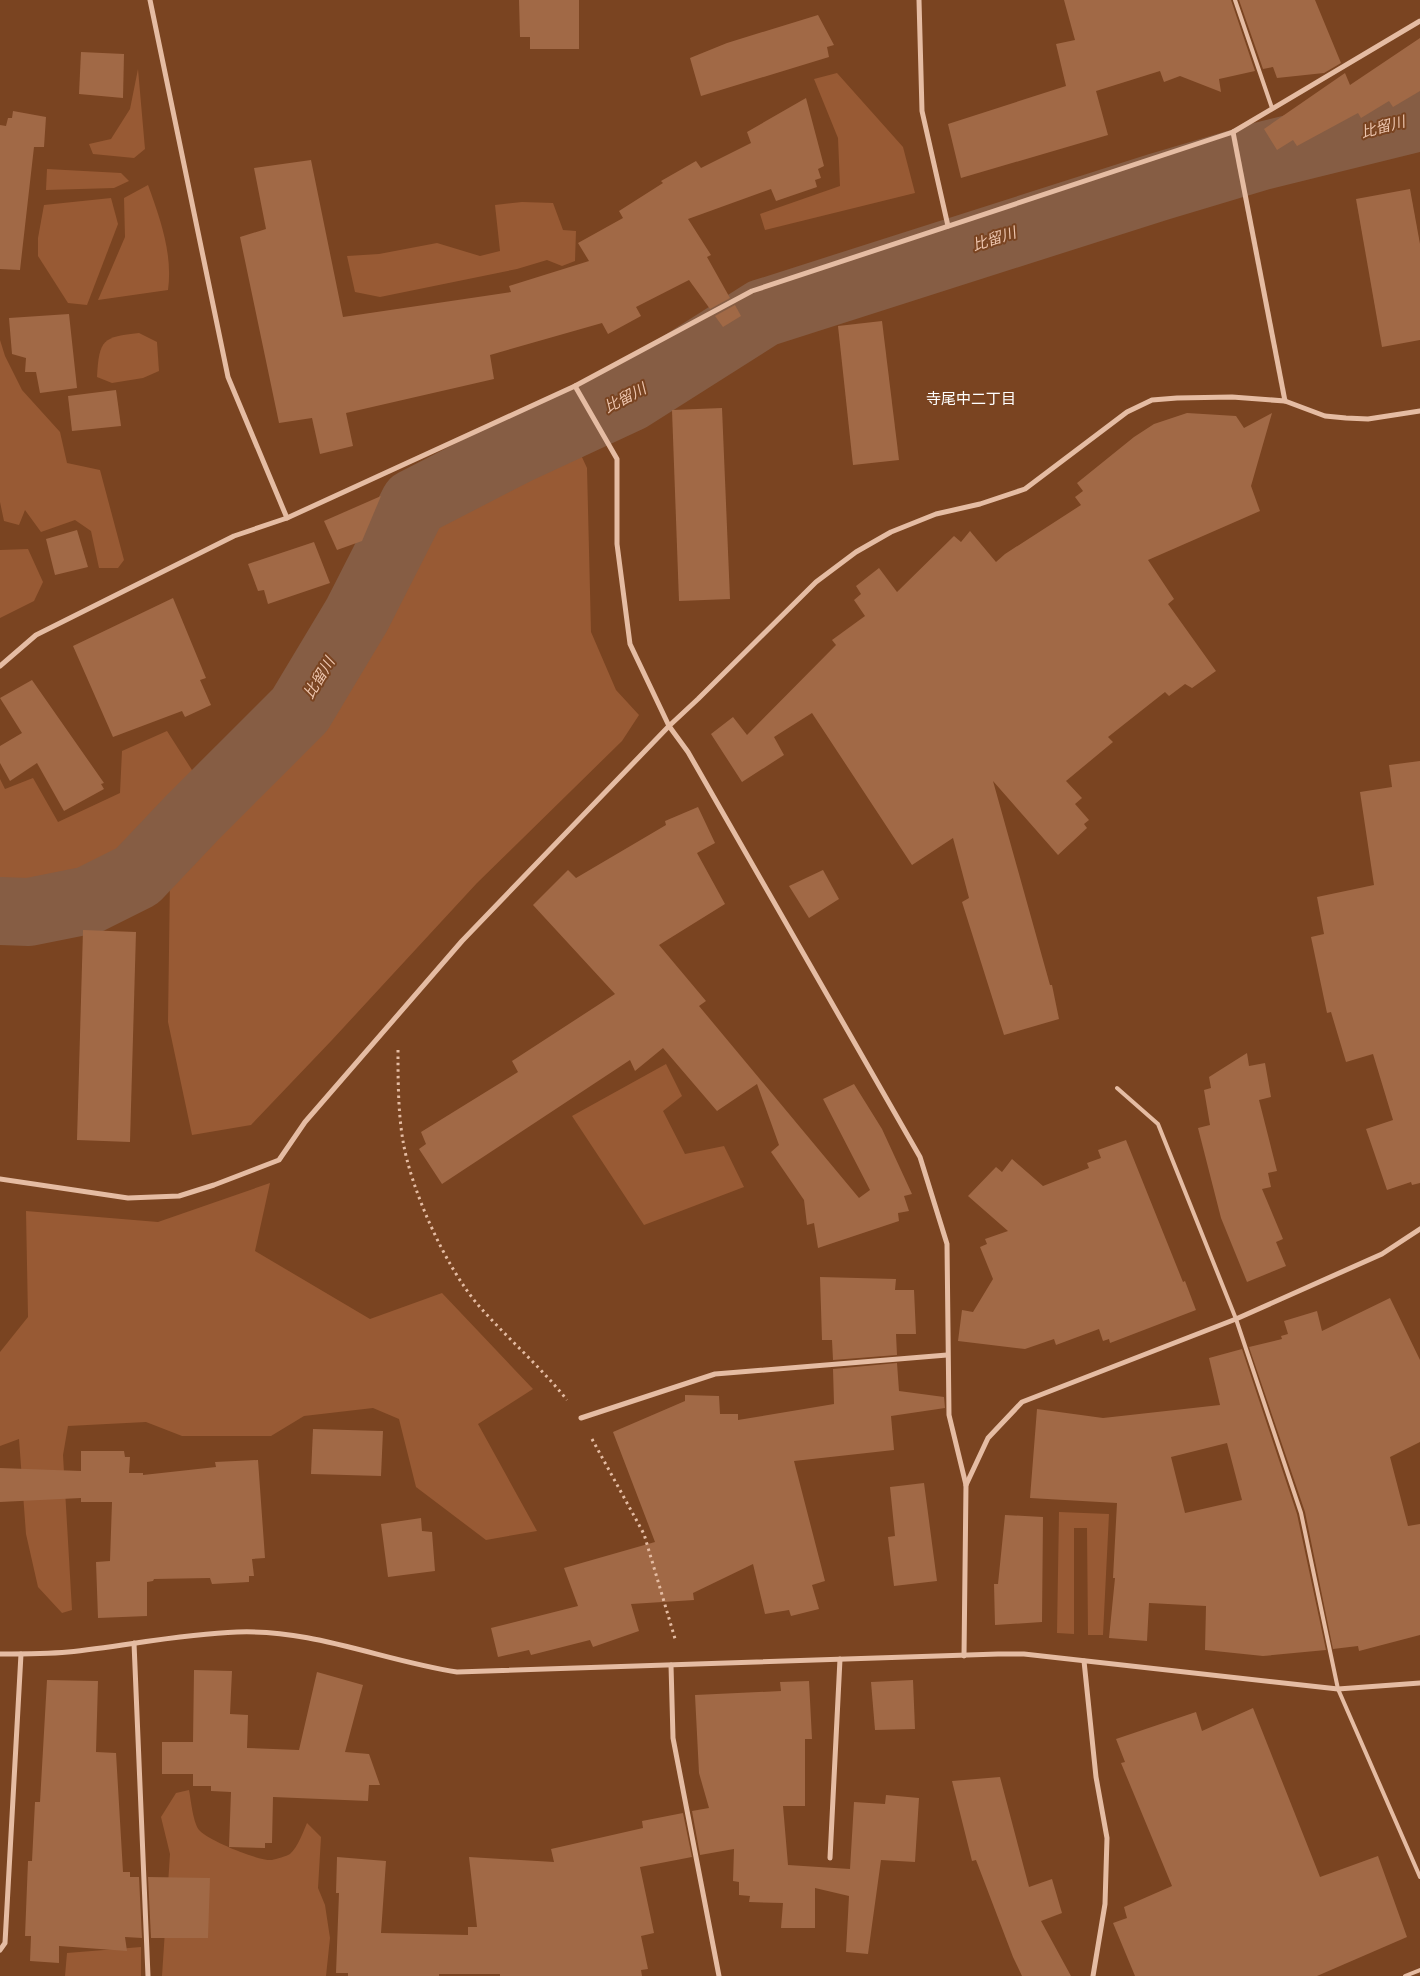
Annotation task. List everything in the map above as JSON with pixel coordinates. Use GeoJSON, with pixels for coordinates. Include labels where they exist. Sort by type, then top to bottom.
{"type":"FeatureCollection","features":[{"type":"Feature","properties":{"kind":"street"},"geometry":{"type":"LineString","coordinates":[[150,0],[228,377],[287,518]]}},
{"type":"Feature","properties":{"kind":"street"},"geometry":{"type":"LineString","coordinates":[[919,0],[922,111],[948,226]]}},
{"type":"Feature","properties":{"kind":"street"},"geometry":{"type":"LineString","coordinates":[[0,666],[36,635],[234,536],[287,518],[575,386],[752,291],[1233,132],[1420,21]]}},
{"type":"Feature","properties":{"kind":"street"},"geometry":{"type":"LineString","coordinates":[[1233,132],[1284,401]]}},
{"type":"Feature","properties":{"kind":"street"},"geometry":{"type":"LineString","coordinates":[[575,386],[617,459],[617,544],[630,644],[668,726],[688,752],[920,1158],[948,1244],[947,1355],[949,1415],[966,1485],[964,1656]]}},
{"type":"Feature","properties":{"kind":"street"},"geometry":{"type":"LineString","coordinates":[[0,1179],[128,1198],[179,1196],[214,1186],[280,1160],[305,1122],[462,941],[668,726],[698,699],[816,582],[856,552],[891,532],[936,514],[980,504],[1025,489],[1127,412],[1152,400],[1232,397],[1284,401],[1325,416],[1368,419],[1420,410]]}},
{"type":"Feature","properties":{"kind":"street"},"geometry":{"type":"LineString","coordinates":[[966,1485],[988,1438],[1022,1402],[1236,1319],[1382,1254],[1420,1230]]}},
{"type":"Feature","properties":{"kind":"street"},"geometry":{"type":"LineString","coordinates":[[581,1418],[715,1374],[947,1355]]}},
{"type":"Feature","properties":{"kind":"street"},"geometry":{"type":"LineString","coordinates":[[0,1654],[68,1652],[238,1632],[280,1634],[323,1640],[420,1666],[457,1672],[1024,1654],[1338,1689],[1420,1683]]}},
{"type":"Feature","properties":{"kind":"street"},"geometry":{"type":"LineString","coordinates":[[134,1643],[148,1976]]}},
{"type":"Feature","properties":{"kind":"street"},"geometry":{"type":"LineString","coordinates":[[0,1950],[5,1943],[21,1654]]}},
{"type":"Feature","properties":{"kind":"street"},"geometry":{"type":"LineString","coordinates":[[830,1858],[840,1659]]}},
{"type":"Feature","properties":{"kind":"street"},"geometry":{"type":"LineString","coordinates":[[1084,1662],[1096,1778],[1107,1838],[1105,1904],[1093,1976]]}},
{"type":"Feature","properties":{"kind":"street"},"geometry":{"type":"LineString","coordinates":[[671,1665],[673,1738],[719,1976]]}},
{"type":"Feature","properties":{"kind":"lane"},"geometry":{"type":"LineString","coordinates":[[1235,0],[1272,108]]}},
{"type":"Feature","properties":{"kind":"lane"},"geometry":{"type":"LineString","coordinates":[[1117,1088],[1158,1124],[1236,1319],[1301,1514],[1338,1689],[1420,1877]]}},
{"type":"Feature","properties":{"kind":"lane"},"geometry":{"type":"LineString","coordinates":[[1405,1976],[1420,1970]]}},
{"type":"Feature","properties":{"kind":"path"},"geometry":{"type":"LineString","coordinates":[[398,1016],[398,1082],[403,1141],[416,1192],[453,1270],[478,1305],[551,1380],[581,1418],[644,1534],[683,1664]]}},
{"type":"Feature","properties":{"kind":"shaded area"},"geometry":{"type":"Polygon","coordinates":[[[138,69],[145,149],[134,158],[93,154],[89,144],[111,139],[130,109],[138,69]]]}},
{"type":"Feature","properties":{"kind":"shaded area"},"geometry":{"type":"Polygon","coordinates":[[[837,73],[903,147],[915,193],[765,230],[760,214],[840,186],[838,138],[814,79],[837,73]]]}},
{"type":"Feature","properties":{"kind":"shaded area"},"geometry":{"type":"Polygon","coordinates":[[[47,169],[121,173],[129,181],[114,188],[46,190],[47,169]]]}},
{"type":"Feature","properties":{"kind":"shaded area"},"geometry":{"type":"Polygon","coordinates":[[[148,185],[161,223],[167,250],[169,263],[168,290],[98,300],[125,237],[124,198],[148,185]]]}},
{"type":"Feature","properties":{"kind":"shaded area"},"geometry":{"type":"Polygon","coordinates":[[[111,198],[118,224],[87,305],[68,303],[38,256],[38,238],[44,205],[111,198]]]}},
{"type":"Feature","properties":{"kind":"shaded area"},"geometry":{"type":"Polygon","coordinates":[[[522,202],[553,203],[563,230],[576,231],[575,261],[562,266],[547,260],[517,269],[380,297],[355,292],[347,256],[379,254],[437,243],[480,256],[500,251],[495,205],[522,202]]]}},
{"type":"Feature","properties":{"kind":"shaded area"},"geometry":{"type":"Polygon","coordinates":[[[139,333],[157,342],[159,371],[143,378],[112,383],[97,377],[99,355],[105,342],[118,336],[139,333]]]}},
{"type":"Feature","properties":{"kind":"shaded area"},"geometry":{"type":"Polygon","coordinates":[[[0,340],[5,356],[22,390],[60,432],[67,463],[100,470],[124,560],[118,568],[99,568],[91,531],[75,520],[41,532],[25,510],[19,525],[4,521],[0,502],[0,340]]]}},
{"type":"Feature","properties":{"kind":"shaded area"},"geometry":{"type":"Polygon","coordinates":[[[575,442],[587,468],[591,632],[616,690],[639,715],[622,741],[477,883],[251,1125],[192,1135],[168,1022],[170,879],[217,805],[307,718],[424,511],[575,442]]]}},
{"type":"Feature","properties":{"kind":"shaded area"},"geometry":{"type":"Polygon","coordinates":[[[28,549],[43,582],[34,601],[0,618],[0,550],[28,549]]]}},
{"type":"Feature","properties":{"kind":"shaded area"},"geometry":{"type":"Polygon","coordinates":[[[167,731],[199,781],[136,866],[89,892],[29,906],[0,905],[0,779],[5,789],[33,778],[58,822],[120,793],[122,751],[167,731]]]}},
{"type":"Feature","properties":{"kind":"shaded area"},"geometry":{"type":"Polygon","coordinates":[[[666,1064],[682,1096],[663,1111],[685,1154],[724,1146],[744,1187],[644,1225],[572,1116],[666,1064]]]}},
{"type":"Feature","properties":{"kind":"shaded area"},"geometry":{"type":"Polygon","coordinates":[[[270,1183],[255,1251],[370,1319],[442,1293],[533,1389],[478,1424],[537,1531],[486,1540],[416,1487],[399,1419],[373,1408],[304,1416],[271,1436],[182,1436],[146,1422],[68,1426],[63,1455],[72,1610],[62,1613],[38,1587],[26,1534],[19,1439],[0,1446],[0,1352],[28,1317],[26,1211],[158,1222],[270,1183]]]}},
{"type":"Feature","properties":{"kind":"shaded area"},"geometry":{"type":"Polygon","coordinates":[[[1059,1512],[1109,1514],[1103,1635],[1088,1635],[1087,1528],[1074,1528],[1074,1634],[1057,1633],[1059,1512]]]}},
{"type":"Feature","properties":{"kind":"shaded area"},"geometry":{"type":"Polygon","coordinates":[[[189,1790],[194,1818],[200,1831],[223,1845],[246,1854],[272,1860],[289,1855],[298,1843],[307,1823],[321,1837],[318,1888],[325,1905],[330,1938],[326,1976],[162,1976],[170,1854],[161,1817],[176,1793],[189,1790]]]}},
{"type":"Feature","properties":{"kind":"shaded area"},"geometry":{"type":"Polygon","coordinates":[[[141,1947],[141,1976],[65,1976],[67,1953],[141,1947]]]}},
{"type":"Feature","properties":{"kind":"building"},"geometry":{"type":"Polygon","coordinates":[[[519,0],[579,0],[579,49],[530,49],[530,37],[520,37],[519,0]]]}},
{"type":"Feature","properties":{"kind":"building"},"geometry":{"type":"Polygon","coordinates":[[[1064,0],[1231,0],[1255,71],[1219,79],[1221,92],[1180,76],[1164,82],[1160,71],[1096,91],[1108,135],[961,178],[948,124],[1066,86],[1056,44],[1075,40],[1064,0]]]}},
{"type":"Feature","properties":{"kind":"building"},"geometry":{"type":"Polygon","coordinates":[[[1239,0],[1315,0],[1341,63],[1324,73],[1277,78],[1273,67],[1263,69],[1239,0]]]}},
{"type":"Feature","properties":{"kind":"building"},"geometry":{"type":"Polygon","coordinates":[[[818,15],[834,45],[827,47],[829,57],[701,96],[690,58],[727,43],[818,15]]]}},
{"type":"Feature","properties":{"kind":"building"},"geometry":{"type":"Polygon","coordinates":[[[1420,38],[1420,91],[1393,107],[1389,101],[1361,118],[1358,113],[1297,146],[1293,140],[1277,150],[1264,129],[1345,73],[1350,85],[1420,38]]]}},
{"type":"Feature","properties":{"kind":"building"},"geometry":{"type":"Polygon","coordinates":[[[81,52],[124,54],[123,98],[79,94],[81,52]]]}},
{"type":"Feature","properties":{"kind":"building"},"geometry":{"type":"Polygon","coordinates":[[[806,98],[824,166],[818,169],[821,178],[815,180],[817,187],[776,201],[771,189],[688,219],[711,255],[707,257],[730,298],[710,309],[689,280],[636,307],[641,316],[608,334],[602,323],[490,355],[494,379],[346,413],[353,446],[320,454],[312,418],[279,423],[240,237],[266,229],[254,168],[311,160],[343,317],[511,292],[509,286],[589,261],[578,243],[623,218],[619,211],[663,183],[661,181],[696,161],[701,168],[751,143],[747,132],[806,98]]]}},
{"type":"Feature","properties":{"kind":"building"},"geometry":{"type":"Polygon","coordinates":[[[13,111],[46,117],[44,147],[34,147],[20,270],[0,269],[0,125],[6,126],[8,118],[12,118],[13,111]]]}},
{"type":"Feature","properties":{"kind":"building"},"geometry":{"type":"Polygon","coordinates":[[[1410,189],[1420,244],[1420,340],[1382,347],[1356,199],[1410,189]]]}},
{"type":"Feature","properties":{"kind":"building"},"geometry":{"type":"Polygon","coordinates":[[[735,305],[741,316],[723,327],[715,316],[735,305]]]}},
{"type":"Feature","properties":{"kind":"building"},"geometry":{"type":"Polygon","coordinates":[[[69,314],[77,388],[40,393],[36,372],[25,372],[26,358],[12,354],[9,318],[69,314]]]}},
{"type":"Feature","properties":{"kind":"building"},"geometry":{"type":"Polygon","coordinates":[[[882,321],[899,460],[853,465],[838,326],[882,321]]]}},
{"type":"Feature","properties":{"kind":"building"},"geometry":{"type":"Polygon","coordinates":[[[116,390],[121,426],[72,431],[68,396],[116,390]]]}},
{"type":"Feature","properties":{"kind":"building"},"geometry":{"type":"Polygon","coordinates":[[[722,408],[730,599],[679,601],[672,410],[722,408]]]}},
{"type":"Feature","properties":{"kind":"building"},"geometry":{"type":"Polygon","coordinates":[[[1187,413],[1236,416],[1244,428],[1272,413],[1251,486],[1260,511],[1148,560],[1174,599],[1168,604],[1216,671],[1192,688],[1185,684],[1169,696],[1165,692],[1108,737],[1113,742],[1066,781],[1082,798],[1075,804],[1089,820],[1084,824],[1087,828],[1058,855],[993,781],[1050,985],[1052,985],[1059,1019],[1004,1035],[962,902],[969,898],[953,838],[912,865],[812,713],[774,737],[784,755],[742,782],[711,734],[733,717],[747,735],[836,645],[832,640],[865,616],[854,600],[861,594],[856,586],[879,568],[897,592],[954,536],[961,542],[970,531],[996,562],[1005,554],[1081,505],[1075,497],[1083,491],[1077,483],[1134,437],[1154,424],[1187,413]]]}},
{"type":"Feature","properties":{"kind":"building"},"geometry":{"type":"Polygon","coordinates":[[[381,496],[362,541],[337,550],[324,521],[381,496]]]}},
{"type":"Feature","properties":{"kind":"building"},"geometry":{"type":"Polygon","coordinates":[[[77,530],[88,567],[55,575],[46,539],[77,530]]]}},
{"type":"Feature","properties":{"kind":"building"},"geometry":{"type":"Polygon","coordinates":[[[314,542],[330,583],[268,604],[264,590],[258,591],[248,564],[314,542]]]}},
{"type":"Feature","properties":{"kind":"building"},"geometry":{"type":"Polygon","coordinates":[[[173,598],[206,678],[200,680],[211,705],[185,717],[182,711],[113,737],[73,646],[173,598]]]}},
{"type":"Feature","properties":{"kind":"building"},"geometry":{"type":"Polygon","coordinates":[[[32,680],[104,783],[101,784],[104,789],[64,811],[37,763],[10,781],[0,763],[0,746],[22,733],[0,698],[32,680]]]}},
{"type":"Feature","properties":{"kind":"building"},"geometry":{"type":"Polygon","coordinates":[[[1420,761],[1420,1183],[1412,1185],[1411,1182],[1387,1190],[1366,1129],[1393,1120],[1373,1054],[1346,1062],[1331,1012],[1327,1013],[1311,937],[1324,934],[1317,897],[1374,885],[1360,792],[1392,787],[1389,765],[1420,761]]]}},
{"type":"Feature","properties":{"kind":"building"},"geometry":{"type":"Polygon","coordinates":[[[698,807],[715,843],[697,853],[725,904],[659,945],[706,1001],[699,1006],[859,1198],[870,1190],[823,1099],[854,1084],[882,1129],[912,1194],[904,1196],[909,1211],[898,1213],[899,1221],[818,1248],[814,1223],[807,1225],[804,1200],[771,1152],[779,1145],[757,1084],[717,1111],[663,1048],[635,1071],[630,1060],[442,1184],[419,1149],[426,1144],[421,1132],[518,1072],[512,1061],[615,994],[533,905],[568,870],[576,878],[666,825],[665,821],[698,807]]]}},
{"type":"Feature","properties":{"kind":"building"},"geometry":{"type":"Polygon","coordinates":[[[823,870],[839,899],[809,918],[789,886],[823,870]]]}},
{"type":"Feature","properties":{"kind":"building"},"geometry":{"type":"Polygon","coordinates":[[[83,930],[136,932],[130,1142],[77,1140],[83,930]]]}},
{"type":"Feature","properties":{"kind":"building"},"geometry":{"type":"Polygon","coordinates":[[[1247,1053],[1249,1066],[1265,1063],[1271,1097],[1259,1100],[1277,1171],[1268,1173],[1271,1187],[1262,1189],[1283,1239],[1276,1242],[1286,1266],[1247,1282],[1221,1218],[1198,1128],[1210,1125],[1204,1090],[1211,1088],[1209,1077],[1247,1053]]]}},
{"type":"Feature","properties":{"kind":"building"},"geometry":{"type":"Polygon","coordinates":[[[1126,1140],[1196,1310],[1110,1343],[1109,1339],[1103,1341],[1099,1329],[1056,1345],[1054,1339],[1025,1349],[958,1341],[962,1310],[973,1312],[993,1279],[980,1247],[987,1244],[985,1239],[1008,1231],[968,1196],[996,1167],[1002,1172],[1012,1159],[1043,1186],[1089,1168],[1087,1163],[1101,1158],[1098,1150],[1126,1140]]]}},
{"type":"Feature","properties":{"kind":"building"},"geometry":{"type":"Polygon","coordinates":[[[820,1277],[896,1279],[895,1290],[914,1290],[916,1334],[896,1334],[897,1355],[833,1360],[832,1340],[822,1340],[820,1277]]]}},
{"type":"Feature","properties":{"kind":"building"},"geometry":{"type":"Polygon","coordinates":[[[1390,1298],[1420,1360],[1420,1442],[1390,1457],[1408,1526],[1420,1524],[1420,1635],[1359,1651],[1358,1646],[1333,1649],[1305,1512],[1249,1347],[1282,1339],[1281,1336],[1288,1334],[1284,1321],[1317,1311],[1322,1331],[1390,1298]]]}},
{"type":"Feature","properties":{"kind":"building"},"geometry":{"type":"Polygon","coordinates":[[[1242,1349],[1297,1514],[1326,1650],[1263,1656],[1205,1650],[1206,1606],[1149,1603],[1147,1641],[1109,1638],[1115,1578],[1113,1578],[1117,1503],[1030,1498],[1037,1409],[1103,1418],[1220,1405],[1209,1358],[1242,1349]],[[1227,1443],[1171,1457],[1185,1513],[1242,1500],[1227,1443]]]}},
{"type":"Feature","properties":{"kind":"building"},"geometry":{"type":"Polygon","coordinates":[[[897,1363],[899,1391],[944,1397],[945,1408],[891,1416],[894,1450],[794,1461],[825,1581],[812,1585],[819,1609],[791,1616],[789,1610],[765,1614],[753,1564],[693,1593],[694,1600],[631,1604],[639,1631],[593,1647],[590,1640],[531,1655],[529,1650],[498,1657],[491,1628],[578,1606],[564,1568],[655,1542],[613,1432],[685,1401],[685,1395],[719,1396],[720,1414],[738,1414],[738,1420],[834,1404],[833,1369],[897,1363]]]}},
{"type":"Feature","properties":{"kind":"building"},"geometry":{"type":"Polygon","coordinates":[[[313,1429],[383,1431],[381,1476],[311,1474],[313,1429]]]}},
{"type":"Feature","properties":{"kind":"building"},"geometry":{"type":"Polygon","coordinates":[[[81,1451],[124,1451],[125,1457],[130,1457],[129,1473],[143,1473],[143,1475],[216,1467],[215,1462],[258,1460],[265,1558],[252,1559],[254,1576],[249,1576],[249,1582],[212,1584],[210,1578],[154,1579],[147,1582],[147,1616],[98,1618],[96,1562],[110,1561],[112,1502],[81,1502],[81,1498],[0,1502],[0,1468],[81,1471],[81,1451]]]}},
{"type":"Feature","properties":{"kind":"building"},"geometry":{"type":"Polygon","coordinates":[[[924,1483],[937,1581],[894,1586],[888,1537],[895,1536],[890,1487],[924,1483]]]}},
{"type":"Feature","properties":{"kind":"building"},"geometry":{"type":"Polygon","coordinates":[[[1005,1515],[1043,1517],[1042,1622],[995,1625],[994,1584],[998,1584],[1005,1515]]]}},
{"type":"Feature","properties":{"kind":"building"},"geometry":{"type":"Polygon","coordinates":[[[421,1518],[422,1531],[432,1532],[435,1571],[388,1577],[381,1524],[421,1518]]]}},
{"type":"Feature","properties":{"kind":"building"},"geometry":{"type":"Polygon","coordinates":[[[194,1670],[232,1671],[230,1714],[248,1715],[247,1748],[299,1750],[317,1672],[363,1685],[345,1752],[369,1754],[380,1785],[369,1785],[368,1801],[273,1797],[272,1843],[265,1843],[265,1848],[229,1847],[231,1792],[211,1791],[211,1786],[193,1786],[193,1774],[162,1774],[162,1742],[193,1742],[194,1670]]]}},
{"type":"Feature","properties":{"kind":"building"},"geometry":{"type":"Polygon","coordinates":[[[47,1680],[98,1681],[96,1752],[116,1753],[123,1872],[130,1872],[130,1877],[139,1877],[142,1938],[125,1937],[127,1951],[59,1946],[59,1963],[30,1961],[31,1936],[25,1936],[28,1861],[32,1861],[35,1802],[40,1802],[47,1680]]]}},
{"type":"Feature","properties":{"kind":"building"},"geometry":{"type":"Polygon","coordinates":[[[913,1680],[915,1729],[875,1730],[871,1682],[913,1680]]]}},
{"type":"Feature","properties":{"kind":"building"},"geometry":{"type":"Polygon","coordinates":[[[809,1681],[812,1739],[805,1739],[805,1806],[783,1806],[788,1865],[850,1869],[854,1802],[885,1804],[886,1795],[919,1798],[915,1862],[881,1860],[868,1954],[846,1952],[849,1896],[815,1888],[815,1928],[781,1928],[783,1903],[749,1902],[750,1896],[739,1895],[739,1882],[733,1881],[734,1849],[700,1855],[692,1811],[709,1808],[699,1773],[695,1695],[781,1691],[780,1682],[809,1681]]]}},
{"type":"Feature","properties":{"kind":"building"},"geometry":{"type":"Polygon","coordinates":[[[1253,1708],[1320,1877],[1378,1856],[1407,1937],[1317,1976],[1135,1976],[1113,1923],[1127,1918],[1124,1907],[1172,1886],[1121,1763],[1125,1762],[1116,1739],[1196,1712],[1202,1731],[1253,1708]]]}},
{"type":"Feature","properties":{"kind":"building"},"geometry":{"type":"Polygon","coordinates":[[[1000,1777],[1029,1887],[1052,1879],[1062,1913],[1041,1921],[1071,1976],[1022,1976],[976,1860],[972,1861],[952,1781],[1000,1777]]]}},
{"type":"Feature","properties":{"kind":"building"},"geometry":{"type":"Polygon","coordinates":[[[683,1813],[692,1857],[640,1867],[654,1933],[641,1936],[648,1969],[641,1970],[642,1976],[439,1974],[439,1976],[348,1976],[348,1973],[336,1973],[339,1893],[336,1893],[337,1857],[386,1861],[381,1933],[468,1935],[468,1927],[477,1927],[469,1857],[554,1862],[551,1849],[643,1828],[642,1821],[683,1813]]]}},
{"type":"Feature","properties":{"kind":"building"},"geometry":{"type":"Polygon","coordinates":[[[148,1877],[210,1878],[208,1938],[151,1938],[148,1877]]]}},
{"type":"Feature","properties":{"kind":"waterway","name":"比留川"},"geometry":{"type":"LineString","coordinates":[[0,911],[29,912],[89,900],[137,876],[300,710],[357,615],[414,503],[515,451],[629,398],[763,313],[1158,187],[1262,156],[1420,117]]}},
{"type":"Feature","properties":{"kind":"district","name":"寺尾中二丁目"},"geometry":{"type":"Point","coordinates":[971,399]}}]}
